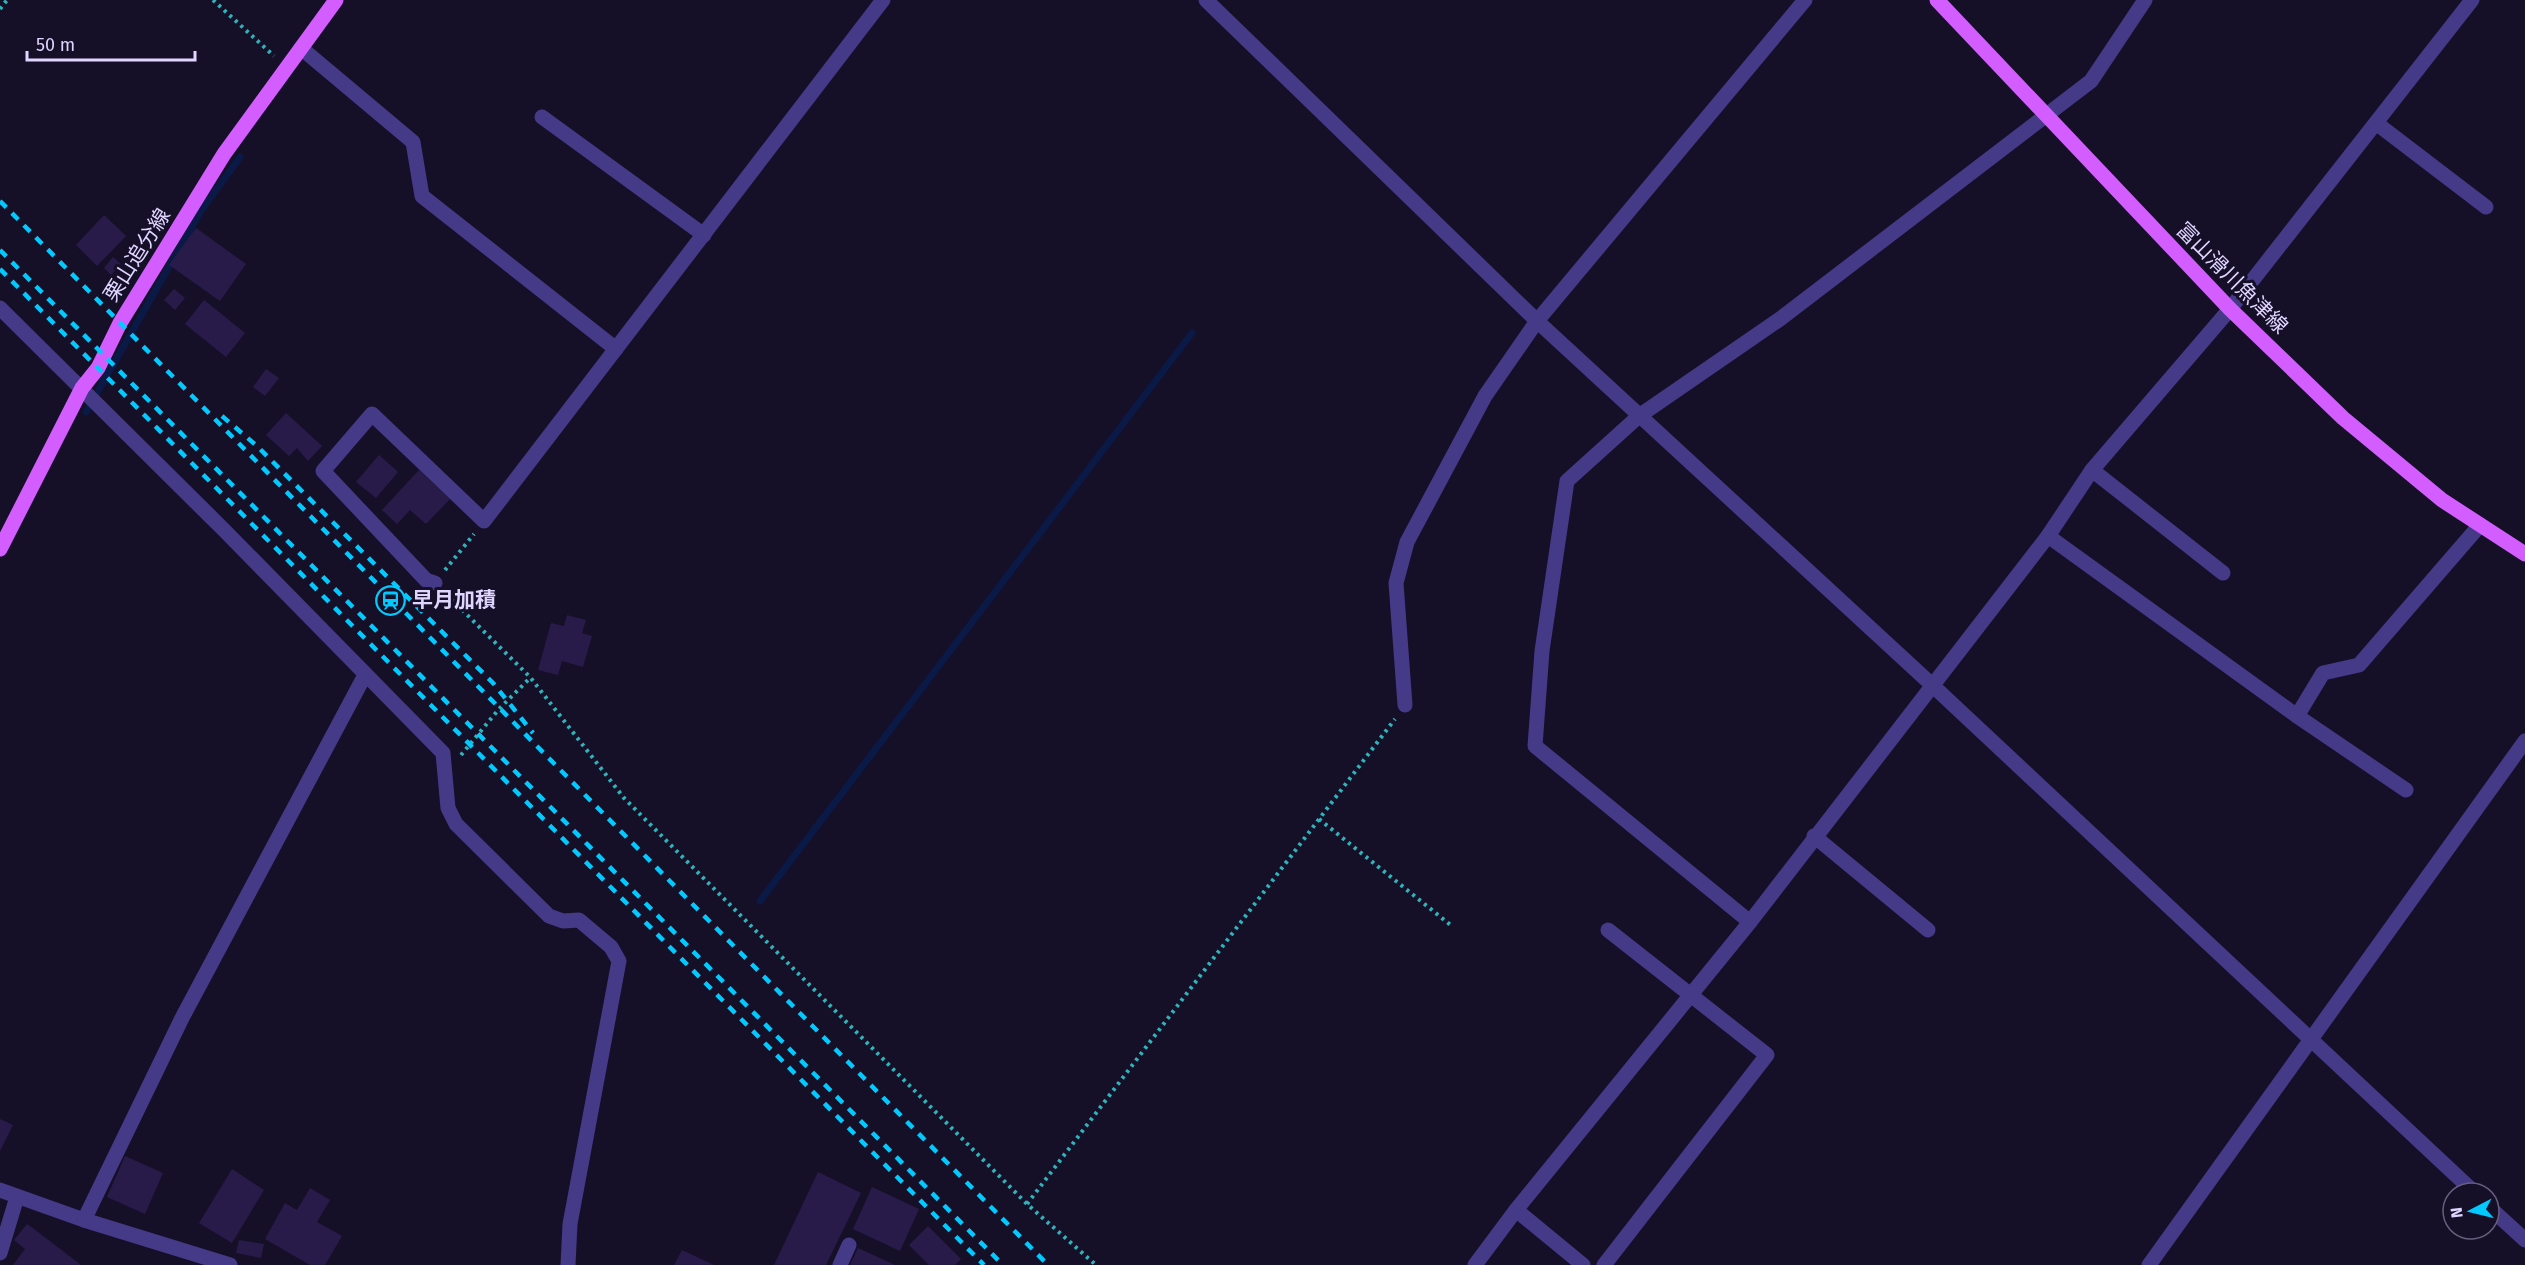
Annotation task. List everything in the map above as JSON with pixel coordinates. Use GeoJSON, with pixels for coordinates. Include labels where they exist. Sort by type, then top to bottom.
{"type":"FeatureCollection","features":[{"type":"Feature","properties":{"kind":"main road","name":"栗山追分線"},"geometry":{"type":"LineString","coordinates":[[0,549],[82,388],[98,368],[120,322],[224,154],[336,0]]}},
{"type":"Feature","properties":{"kind":"main road","name":"富山滑川魚津線"},"geometry":{"type":"LineString","coordinates":[[1937,0],[2230,309],[2343,418],[2442,500],[2525,554]]}},
{"type":"Feature","properties":{"kind":"street"},"geometry":{"type":"LineString","coordinates":[[435,583],[426,580],[323,471],[372,414],[484,521],[883,0]]}},
{"type":"Feature","properties":{"kind":"street"},"geometry":{"type":"LineString","coordinates":[[1206,0],[1537,321],[1931,684],[2462,1181]]}},
{"type":"Feature","properties":{"kind":"street"},"geometry":{"type":"LineString","coordinates":[[1405,705],[1396,583],[1407,542],[1485,396],[1537,321],[1805,0]]}},
{"type":"Feature","properties":{"kind":"street"},"geometry":{"type":"LineString","coordinates":[[1750,922],[1535,746],[1542,651],[1567,481],[1640,416],[1780,319],[2091,81],[2145,0]]}},
{"type":"Feature","properties":{"kind":"street"},"geometry":{"type":"LineString","coordinates":[[1475,1265],[1516,1210],[1750,922],[1931,684],[2048,536],[2092,470],[2230,309],[2472,0]]}},
{"type":"Feature","properties":{"kind":"street"},"geometry":{"type":"LineString","coordinates":[[301,48],[412,142],[422,196],[616,349]]}},
{"type":"Feature","properties":{"kind":"street"},"geometry":{"type":"LineString","coordinates":[[542,117],[704,235]]}},
{"type":"Feature","properties":{"kind":"street"},"geometry":{"type":"LineString","coordinates":[[2376,123],[2486,207]]}},
{"type":"Feature","properties":{"kind":"street"},"geometry":{"type":"LineString","coordinates":[[0,308],[443,753],[448,808],[456,824],[549,916],[563,921],[579,920],[611,947],[618,961],[570,1224],[568,1265]]}},
{"type":"Feature","properties":{"kind":"street"},"geometry":{"type":"LineString","coordinates":[[2092,470],[2223,573]]}},
{"type":"Feature","properties":{"kind":"street"},"geometry":{"type":"LineString","coordinates":[[2297,716],[2324,673],[2359,665],[2480,525]]}},
{"type":"Feature","properties":{"kind":"street"},"geometry":{"type":"LineString","coordinates":[[2048,536],[2297,716],[2406,790]]}},
{"type":"Feature","properties":{"kind":"street"},"geometry":{"type":"LineString","coordinates":[[84,1220],[182,1018],[365,675]]}},
{"type":"Feature","properties":{"kind":"street"},"geometry":{"type":"LineString","coordinates":[[2149,1265],[2525,741]]}},
{"type":"Feature","properties":{"kind":"street"},"geometry":{"type":"LineString","coordinates":[[1814,836],[1928,930]]}},
{"type":"Feature","properties":{"kind":"street"},"geometry":{"type":"LineString","coordinates":[[1604,1265],[1767,1055],[1608,930]]}},
{"type":"Feature","properties":{"kind":"street"},"geometry":{"type":"LineString","coordinates":[[0,1190],[84,1220],[230,1265]]}},
{"type":"Feature","properties":{"kind":"street"},"geometry":{"type":"LineString","coordinates":[[0,1253],[17,1197]]}},
{"type":"Feature","properties":{"kind":"street"},"geometry":{"type":"LineString","coordinates":[[1516,1210],[1583,1265]]}},
{"type":"Feature","properties":{"kind":"street"},"geometry":{"type":"LineString","coordinates":[[2501,1218],[2525,1240]]}},
{"type":"Feature","properties":{"kind":"street"},"geometry":{"type":"LineString","coordinates":[[840,1265],[849,1245]]}},
{"type":"Feature","properties":{"kind":"path"},"geometry":{"type":"LineString","coordinates":[[0,9],[7,0]]}},
{"type":"Feature","properties":{"kind":"path"},"geometry":{"type":"LineString","coordinates":[[213,0],[286,68]]}},
{"type":"Feature","properties":{"kind":"path"},"geometry":{"type":"LineString","coordinates":[[484,521],[435,583],[530,677],[624,798],[1027,1204],[1096,1265]]}},
{"type":"Feature","properties":{"kind":"path"},"geometry":{"type":"LineString","coordinates":[[448,792],[461,754],[530,677]]}},
{"type":"Feature","properties":{"kind":"path"},"geometry":{"type":"LineString","coordinates":[[1027,1204],[1405,705]]}},
{"type":"Feature","properties":{"kind":"path"},"geometry":{"type":"LineString","coordinates":[[1319,819],[1453,927]]}},
{"type":"Feature","properties":{"kind":"building"},"geometry":{"type":"Polygon","coordinates":[[[104,215],[126,236],[97,266],[76,245],[104,215]]]}},
{"type":"Feature","properties":{"kind":"building"},"geometry":{"type":"Polygon","coordinates":[[[196,228],[246,264],[220,301],[169,265],[196,228]]]}},
{"type":"Feature","properties":{"kind":"building"},"geometry":{"type":"Polygon","coordinates":[[[113,257],[121,264],[111,275],[104,268],[113,257]]]}},
{"type":"Feature","properties":{"kind":"building"},"geometry":{"type":"Polygon","coordinates":[[[174,289],[185,298],[175,310],[164,300],[174,289]]]}},
{"type":"Feature","properties":{"kind":"building"},"geometry":{"type":"Polygon","coordinates":[[[204,300],[245,333],[226,357],[185,324],[204,300]]]}},
{"type":"Feature","properties":{"kind":"building"},"geometry":{"type":"Polygon","coordinates":[[[266,369],[279,378],[265,396],[253,387],[266,369]]]}},
{"type":"Feature","properties":{"kind":"building"},"geometry":{"type":"Polygon","coordinates":[[[286,413],[322,446],[308,461],[297,448],[289,456],[266,435],[286,413]]]}},
{"type":"Feature","properties":{"kind":"building"},"geometry":{"type":"Polygon","coordinates":[[[379,455],[398,472],[376,498],[356,482],[379,455]]]}},
{"type":"Feature","properties":{"kind":"building"},"geometry":{"type":"Polygon","coordinates":[[[419,470],[450,499],[426,524],[410,510],[397,524],[382,510],[419,470]]]}},
{"type":"Feature","properties":{"kind":"building"},"geometry":{"type":"Polygon","coordinates":[[[567,615],[586,620],[582,633],[592,636],[583,667],[562,661],[558,675],[538,670],[551,623],[564,626],[567,615]]]}},
{"type":"Feature","properties":{"kind":"building"},"geometry":{"type":"Polygon","coordinates":[[[0,1119],[13,1125],[0,1151],[0,1119]]]}},
{"type":"Feature","properties":{"kind":"building"},"geometry":{"type":"Polygon","coordinates":[[[125,1156],[163,1173],[145,1214],[107,1197],[125,1156]]]}},
{"type":"Feature","properties":{"kind":"building"},"geometry":{"type":"Polygon","coordinates":[[[232,1169],[264,1190],[232,1243],[199,1223],[232,1169]]]}},
{"type":"Feature","properties":{"kind":"building"},"geometry":{"type":"Polygon","coordinates":[[[818,1172],[861,1193],[826,1265],[774,1265],[818,1172]]]}},
{"type":"Feature","properties":{"kind":"building"},"geometry":{"type":"Polygon","coordinates":[[[872,1187],[919,1209],[900,1251],[853,1229],[872,1187]]]}},
{"type":"Feature","properties":{"kind":"building"},"geometry":{"type":"Polygon","coordinates":[[[310,1188],[330,1200],[317,1222],[342,1236],[325,1265],[310,1265],[265,1239],[285,1203],[297,1210],[310,1188]]]}},
{"type":"Feature","properties":{"kind":"building"},"geometry":{"type":"Polygon","coordinates":[[[27,1224],[81,1265],[13,1265],[25,1249],[14,1240],[27,1224]]]}},
{"type":"Feature","properties":{"kind":"building"},"geometry":{"type":"Polygon","coordinates":[[[928,1226],[961,1259],[955,1265],[929,1265],[909,1245],[928,1226]]]}},
{"type":"Feature","properties":{"kind":"building"},"geometry":{"type":"Polygon","coordinates":[[[239,1240],[264,1244],[261,1258],[236,1253],[239,1240]]]}},
{"type":"Feature","properties":{"kind":"building"},"geometry":{"type":"Polygon","coordinates":[[[858,1248],[895,1265],[850,1265],[858,1248]]]}},
{"type":"Feature","properties":{"kind":"building"},"geometry":{"type":"Polygon","coordinates":[[[682,1250],[714,1265],[674,1265],[682,1250]]]}},
{"type":"Feature","properties":{"kind":"waterway"},"geometry":{"type":"LineString","coordinates":[[86,412],[201,211],[240,157]]}},
{"type":"Feature","properties":{"kind":"waterway"},"geometry":{"type":"LineString","coordinates":[[760,901],[1192,333]]}},
{"type":"Feature","properties":{"kind":"railway"},"geometry":{"type":"LineString","coordinates":[[0,201],[1048,1265]]}},
{"type":"Feature","properties":{"kind":"railway"},"geometry":{"type":"LineString","coordinates":[[0,250],[1003,1265]]}},
{"type":"Feature","properties":{"kind":"railway"},"geometry":{"type":"LineString","coordinates":[[0,269],[984,1265]]}},
{"type":"Feature","properties":{"kind":"railway"},"geometry":{"type":"LineString","coordinates":[[222,416],[257,446],[493,683],[533,733]]}},
{"type":"Feature","properties":{"kind":"place","name":"早月加積"},"geometry":{"type":"Point","coordinates":[391,600]}}]}
